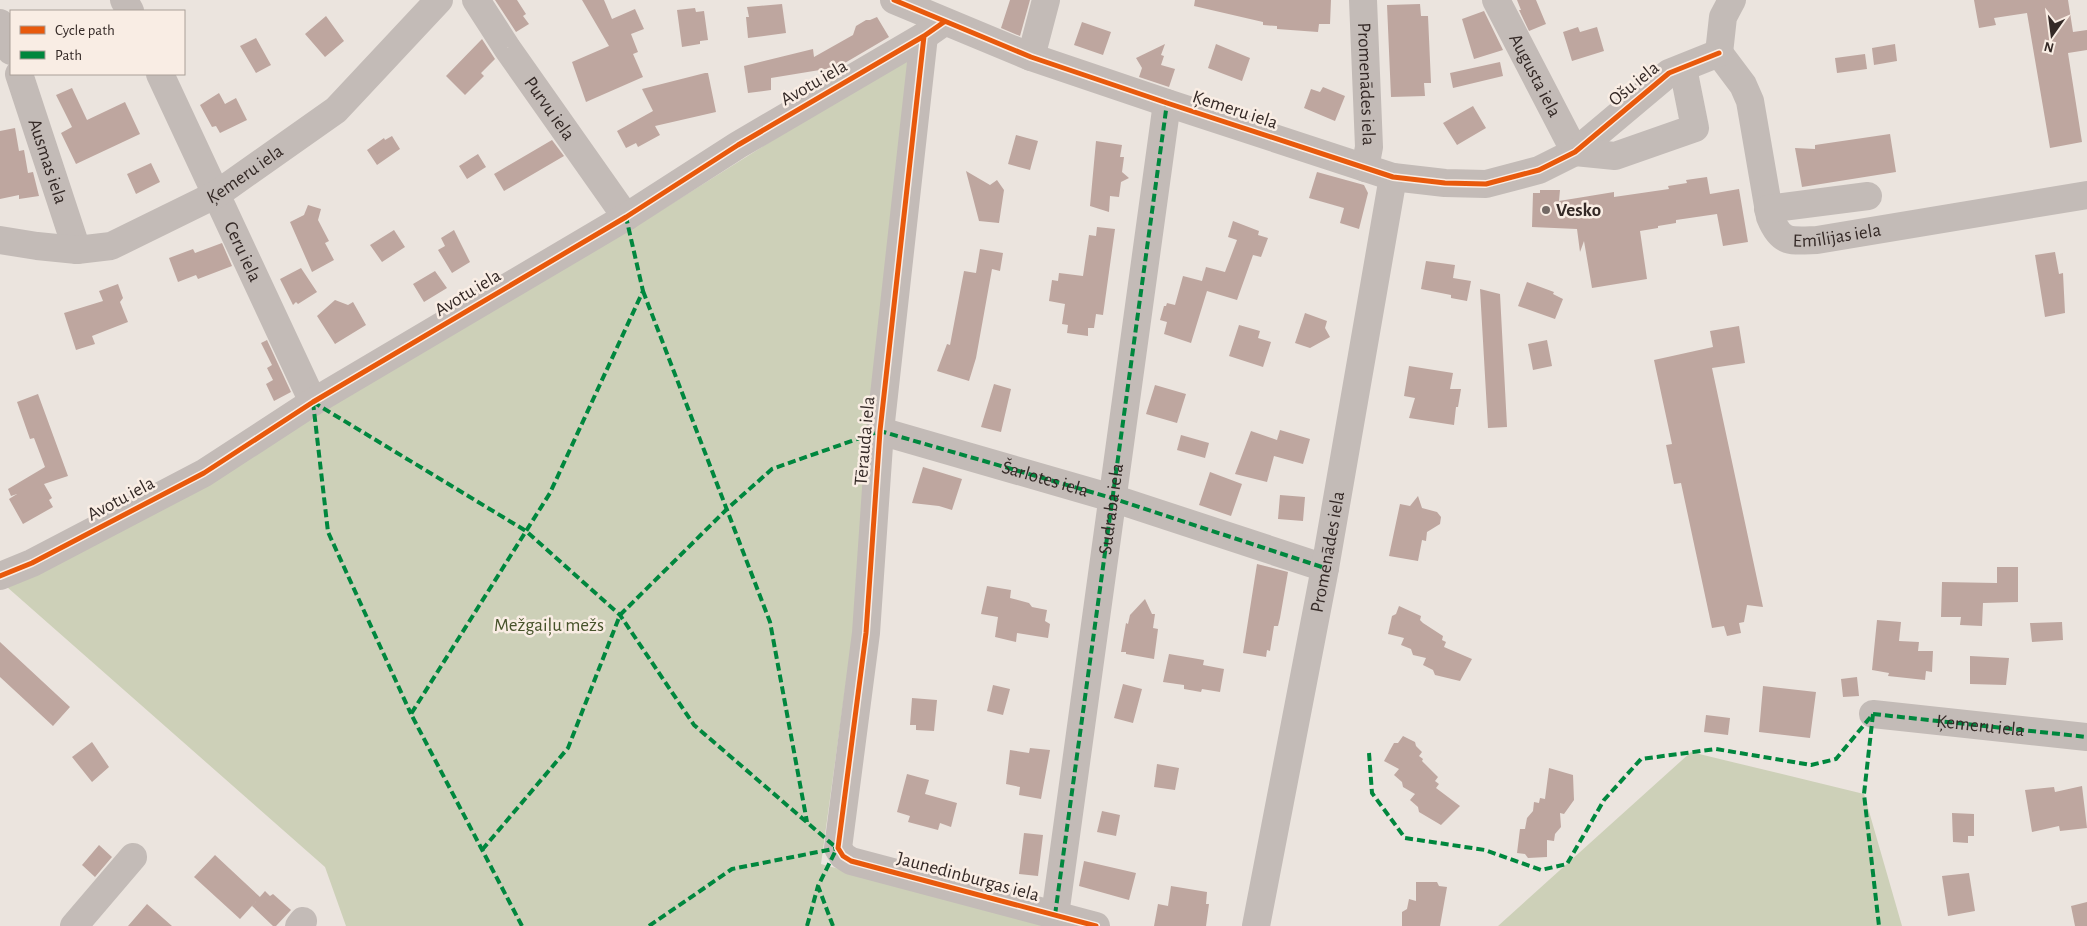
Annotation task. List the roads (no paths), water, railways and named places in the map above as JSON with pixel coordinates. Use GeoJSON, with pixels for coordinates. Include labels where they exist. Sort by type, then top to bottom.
{"type":"FeatureCollection","features":[{"type":"Feature","properties":{"kind":"street","name":"Ķemeru iela"},"geometry":{"type":"LineString","coordinates":[[0,240],[77,250],[111,246],[217,194],[336,110],[439,0]]}},
{"type":"Feature","properties":{"kind":"street","name":"Purvu iela"},"geometry":{"type":"LineString","coordinates":[[476,0],[507,48],[626,217]]}},
{"type":"Feature","properties":{"kind":"street","name":"Ķemeru iela"},"geometry":{"type":"LineString","coordinates":[[894,0],[934,29],[1031,57],[1393,177],[1445,183],[1486,184],[1539,170],[1575,152]]}},
{"type":"Feature","properties":{"kind":"street"},"geometry":{"type":"LineString","coordinates":[[1031,57],[1046,0]]}},
{"type":"Feature","properties":{"kind":"street","name":"Promenādes iela"},"geometry":{"type":"LineString","coordinates":[[1363,0],[1369,147],[1366,168]]}},
{"type":"Feature","properties":{"kind":"street","name":"Augusta iela"},"geometry":{"type":"LineString","coordinates":[[1496,0],[1575,152]]}},
{"type":"Feature","properties":{"kind":"street"},"geometry":{"type":"LineString","coordinates":[[1719,53],[1723,17],[1732,0]]}},
{"type":"Feature","properties":{"kind":"street"},"geometry":{"type":"LineString","coordinates":[[0,23],[10,48]]}},
{"type":"Feature","properties":{"kind":"street","name":"Avotu iela"},"geometry":{"type":"LineString","coordinates":[[0,576],[32,563],[204,473],[313,402],[626,217],[738,145],[934,29]]}},
{"type":"Feature","properties":{"kind":"street","name":"Tērauda iela"},"geometry":{"type":"LineString","coordinates":[[838,848],[866,633],[880,431],[934,29]]}},
{"type":"Feature","properties":{"kind":"street","name":"Ošu iela"},"geometry":{"type":"LineString","coordinates":[[1575,152],[1669,73],[1719,53]]}},
{"type":"Feature","properties":{"kind":"street","name":"Emīlijas iela"},"geometry":{"type":"LineString","coordinates":[[1719,53],[1743,86],[1750,101],[1768,209],[1776,233],[1792,241],[1817,240],[2087,195]]}},
{"type":"Feature","properties":{"kind":"street"},"geometry":{"type":"LineString","coordinates":[[1575,152],[1615,156],[1695,128],[1682,68]]}},
{"type":"Feature","properties":{"kind":"street","name":"Ausmas iela"},"geometry":{"type":"LineString","coordinates":[[19,75],[77,250]]}},
{"type":"Feature","properties":{"kind":"street","name":"Ceru iela"},"geometry":{"type":"LineString","coordinates":[[160,75],[313,402]]}},
{"type":"Feature","properties":{"kind":"street","name":"Sudraba iela"},"geometry":{"type":"LineString","coordinates":[[1055,915],[1167,103]]}},
{"type":"Feature","properties":{"kind":"street","name":"Promenādes iela"},"geometry":{"type":"LineString","coordinates":[[1256,926],[1325,568],[1393,177]]}},
{"type":"Feature","properties":{"kind":"street"},"geometry":{"type":"LineString","coordinates":[[1768,209],[1868,196]]}},
{"type":"Feature","properties":{"kind":"street","name":"Šarlotes iela"},"geometry":{"type":"LineString","coordinates":[[880,431],[1112,498],[1325,568]]}},
{"type":"Feature","properties":{"kind":"street","name":"Ķemeru iela"},"geometry":{"type":"LineString","coordinates":[[1873,714],[2087,737]]}},
{"type":"Feature","properties":{"kind":"street","name":"Jaunedinburgas iela"},"geometry":{"type":"LineString","coordinates":[[838,848],[843,856],[851,861],[1096,926]]}},
{"type":"Feature","properties":{"kind":"street"},"geometry":{"type":"LineString","coordinates":[[74,926],[133,857]]}},
{"type":"Feature","properties":{"kind":"place","name":"Vesko"},"geometry":{"type":"Point","coordinates":[1546,210]}},
{"type":"Feature","properties":{"kind":"park label","name":"Mežgaiļu mežs"},"geometry":{"type":"Point","coordinates":[549,625]}}]}
